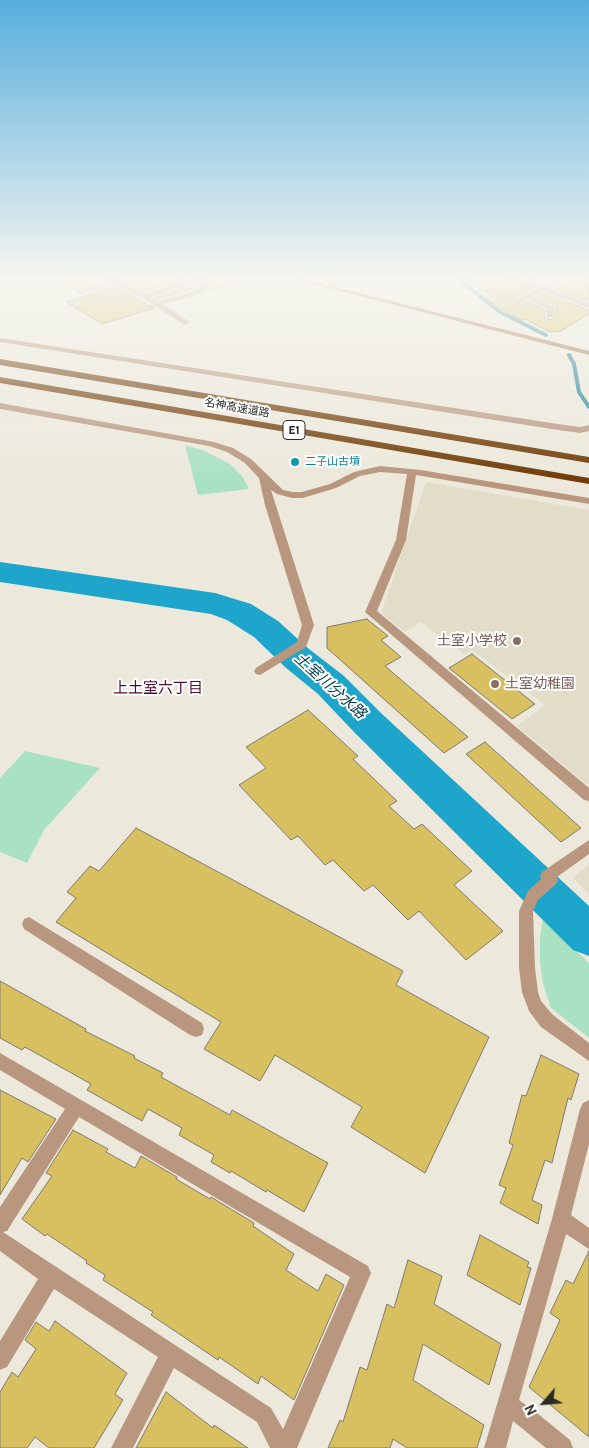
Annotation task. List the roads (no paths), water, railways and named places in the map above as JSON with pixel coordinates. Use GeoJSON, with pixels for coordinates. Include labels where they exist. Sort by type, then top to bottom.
{"type":"FeatureCollection","features":[{"type":"Feature","properties":{"kind":"highway","name":"名神高速道路"},"geometry":{"type":"LineString","coordinates":[[0,362],[589,460]]}},
{"type":"Feature","properties":{"kind":"highway","name":"名神高速道路"},"geometry":{"type":"LineString","coordinates":[[0,380],[589,481]]}},
{"type":"Feature","properties":{"kind":"street"},"geometry":{"type":"LineString","coordinates":[[29,345],[564,428],[580,430],[589,428]]}},
{"type":"Feature","properties":{"kind":"street"},"geometry":{"type":"LineString","coordinates":[[556,345],[589,353]]}},
{"type":"Feature","properties":{"kind":"street"},"geometry":{"type":"LineString","coordinates":[[0,406],[211,444],[230,450],[248,461],[280,492],[303,495],[333,486],[368,471],[380,469],[412,472],[589,501]]}},
{"type":"Feature","properties":{"kind":"street"},"geometry":{"type":"LineString","coordinates":[[412,472],[401,540],[371,612],[589,796]]}},
{"type":"Feature","properties":{"kind":"street"},"geometry":{"type":"LineString","coordinates":[[260,671],[302,644],[308,625],[270,506],[264,478]]}},
{"type":"Feature","properties":{"kind":"street"},"geometry":{"type":"LineString","coordinates":[[589,846],[547,876],[551,880],[533,896],[526,911],[527,968],[534,1006],[547,1021],[589,1053]]}},
{"type":"Feature","properties":{"kind":"street"},"geometry":{"type":"LineString","coordinates":[[29,924],[196,1029]]}},
{"type":"Feature","properties":{"kind":"street"},"geometry":{"type":"LineString","coordinates":[[0,1061],[360,1273],[286,1448]]}},
{"type":"Feature","properties":{"kind":"street"},"geometry":{"type":"LineString","coordinates":[[0,1224],[76,1107]]}},
{"type":"Feature","properties":{"kind":"street"},"geometry":{"type":"LineString","coordinates":[[495,1448],[561,1219],[589,1109]]}},
{"type":"Feature","properties":{"kind":"street"},"geometry":{"type":"LineString","coordinates":[[561,1219],[589,1240]]}},
{"type":"Feature","properties":{"kind":"street"},"geometry":{"type":"LineString","coordinates":[[0,1240],[170,1355],[264,1415],[282,1448]]}},
{"type":"Feature","properties":{"kind":"street"},"geometry":{"type":"LineString","coordinates":[[0,1360],[51,1276]]}},
{"type":"Feature","properties":{"kind":"street"},"geometry":{"type":"LineString","coordinates":[[122,1448],[170,1355]]}},
{"type":"Feature","properties":{"kind":"street"},"geometry":{"type":"LineString","coordinates":[[508,1404],[562,1448]]}},
{"type":"Feature","properties":{"kind":"waterway"},"geometry":{"type":"LineString","coordinates":[[569,355],[574,364],[579,392],[589,407]]}},
{"type":"Feature","properties":{"kind":"waterway","name":"土室川分水路"},"geometry":{"type":"LineString","coordinates":[[0,572],[215,604],[239,612],[266,629],[297,658],[331,685],[368,723],[589,935]]}},
{"type":"Feature","properties":{"kind":"place","name":"二子山古墳"},"geometry":{"type":"Point","coordinates":[295,462]}},
{"type":"Feature","properties":{"kind":"place","name":"土室小学校"},"geometry":{"type":"Point","coordinates":[517,641]}},
{"type":"Feature","properties":{"kind":"place","name":"土室幼稚園"},"geometry":{"type":"Point","coordinates":[495,684]}},
{"type":"Feature","properties":{"kind":"district","name":"上土室六丁目"},"geometry":{"type":"Point","coordinates":[158,689]}}]}
